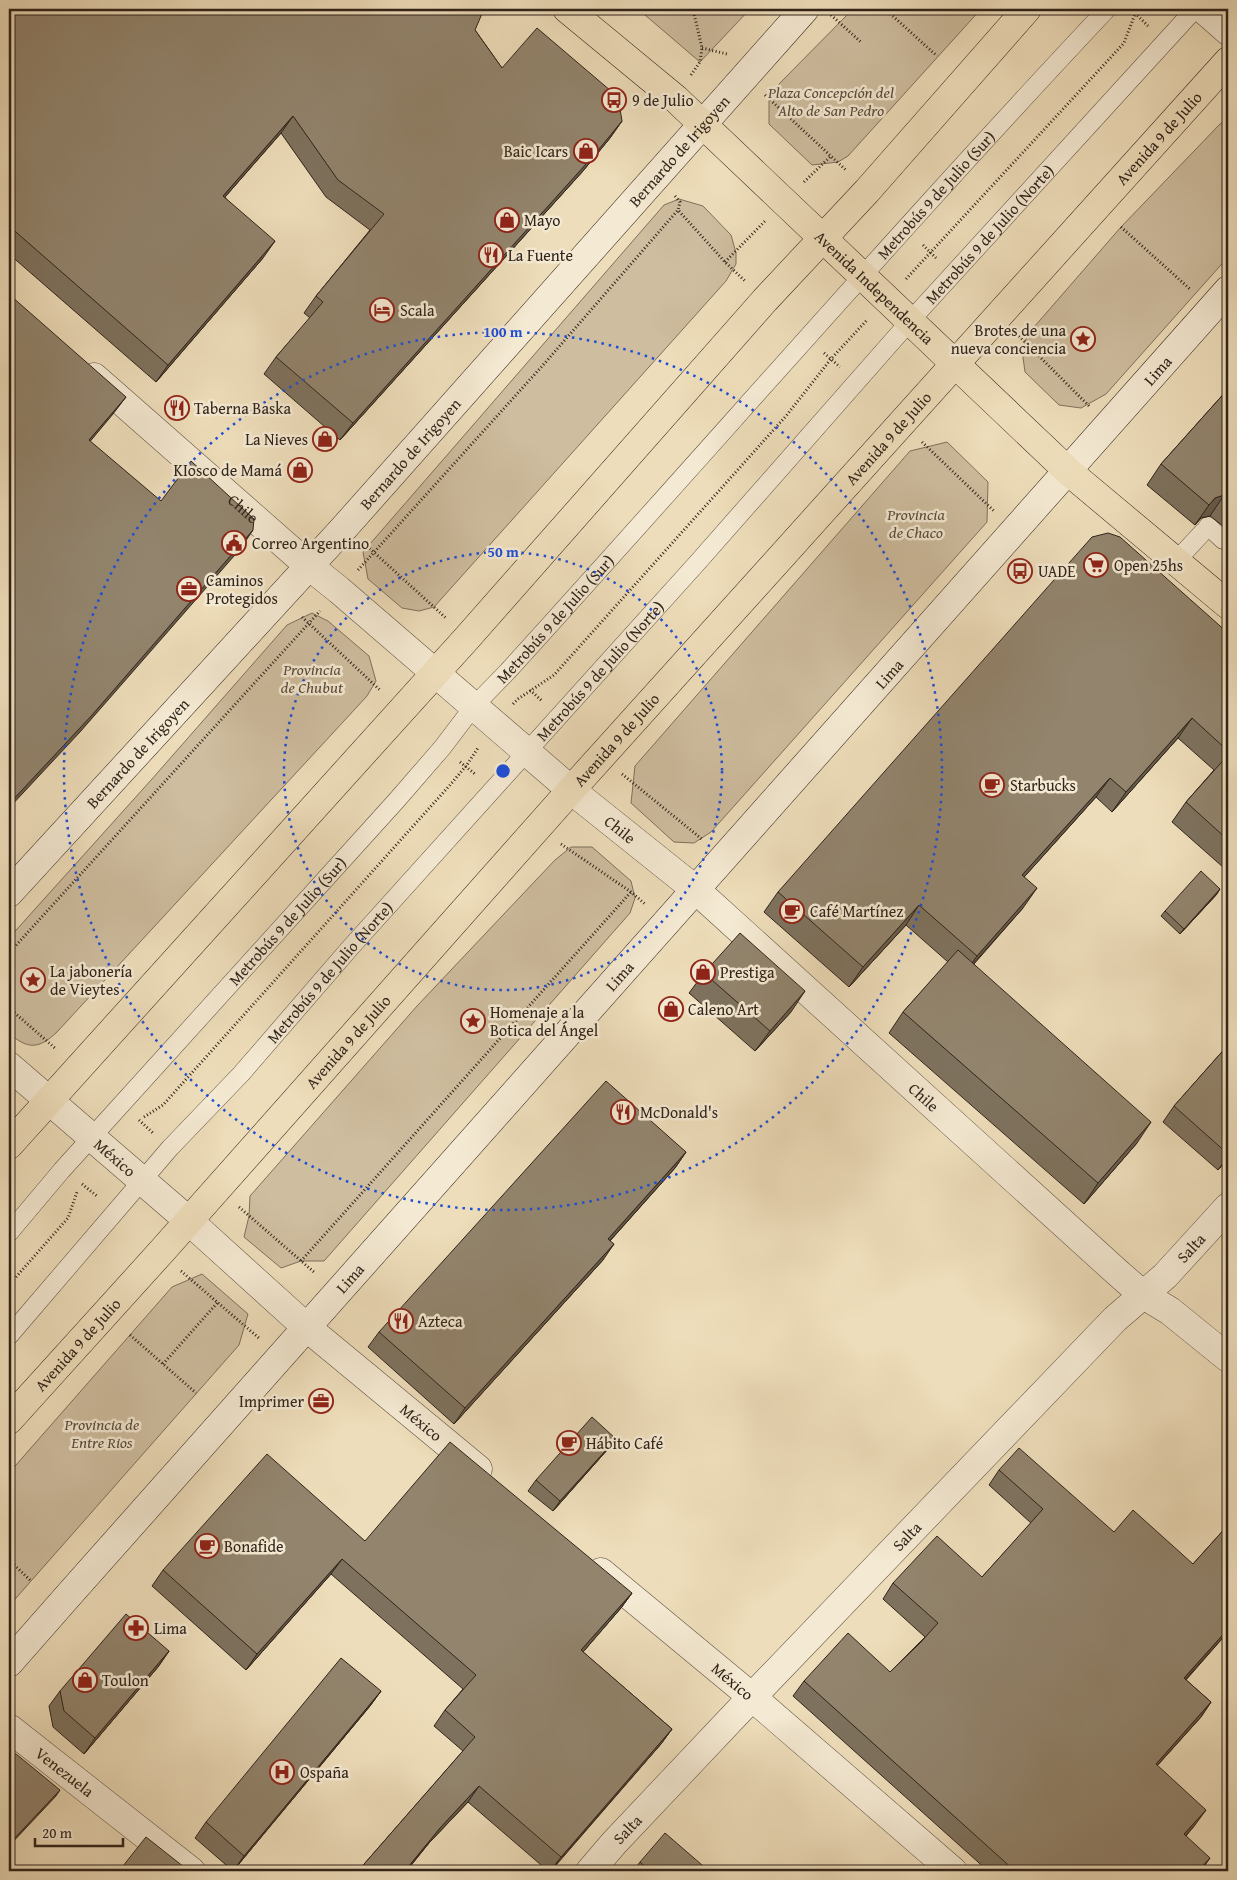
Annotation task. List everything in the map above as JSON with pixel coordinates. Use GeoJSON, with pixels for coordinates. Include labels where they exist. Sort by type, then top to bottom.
{"type":"FeatureCollection","features":[{"type":"Feature","properties":{"kind":"main road"},"geometry":{"type":"LineString","coordinates":[[9,1145],[436,673],[765,300],[867,191],[1028,9]]}},
{"type":"Feature","properties":{"kind":"main road","name":"Avenida Independencia"},"geometry":{"type":"LineString","coordinates":[[580,12],[703,124],[822,239],[888,298],[1069,472],[1228,605]]}},
{"type":"Feature","properties":{"kind":"main road","name":"Avenida 9 de Julio"},"geometry":{"type":"LineString","coordinates":[[9,1420],[189,1221],[571,790],[1228,61]]}},
{"type":"Feature","properties":{"kind":"street"},"geometry":{"type":"LineString","coordinates":[[1203,9],[1228,31]]}},
{"type":"Feature","properties":{"kind":"street","name":"Bernardo de Irigoyen"},"geometry":{"type":"LineString","coordinates":[[9,893],[282,597],[703,124],[817,11]]}},
{"type":"Feature","properties":{"kind":"street","name":"Lima"},"geometry":{"type":"LineString","coordinates":[[9,1663],[305,1326],[1069,472],[1228,290]]}},
{"type":"Feature","properties":{"kind":"street","name":"Chile"},"geometry":{"type":"LineString","coordinates":[[75,359],[309,566],[496,726],[571,790],[696,890],[1142,1294],[1170,1311],[1228,1358]]}},
{"type":"Feature","properties":{"kind":"street","name":"México"},"geometry":{"type":"LineString","coordinates":[[9,1066],[189,1221],[305,1326],[494,1483]]}},
{"type":"Feature","properties":{"kind":"street","name":"Salta"},"geometry":{"type":"LineString","coordinates":[[590,1871],[752,1697],[1115,1319],[1165,1276],[1228,1207]]}},
{"type":"Feature","properties":{"kind":"street","name":"México"},"geometry":{"type":"LineString","coordinates":[[586,1558],[752,1697],[952,1871]]}},
{"type":"Feature","properties":{"kind":"street","name":"Venezuela"},"geometry":{"type":"LineString","coordinates":[[9,1728],[191,1871]]}},
{"type":"Feature","properties":{"kind":"lane","name":"Metrobús 9 de Julio (Sur)"},"geometry":{"type":"LineString","coordinates":[[9,1233],[100,1144],[442,748],[474,706],[508,671],[906,227],[1106,9]]}},
{"type":"Feature","properties":{"kind":"lane","name":"Metrobús 9 de Julio (Norte)"},"geometry":{"type":"LineString","coordinates":[[9,1336],[141,1180],[241,1074],[350,948],[698,562],[911,320],[1195,9]]}},
{"type":"Feature","properties":{"kind":"lane"},"geometry":{"type":"LineString","coordinates":[[1176,561],[1206,529],[1223,540],[1228,535]]}},
{"type":"Feature","properties":{"kind":"path"},"geometry":{"type":"LineString","coordinates":[[676,99],[700,62],[702,48],[693,9]]}},
{"type":"Feature","properties":{"kind":"path"},"geometry":{"type":"LineString","coordinates":[[885,9],[937,56]]}},
{"type":"Feature","properties":{"kind":"path"},"geometry":{"type":"LineString","coordinates":[[9,1285],[68,1218],[80,1182],[100,1144],[162,1105],[466,766],[477,748],[518,699],[554,675],[786,416],[831,359],[1124,43],[1135,14],[1140,9]]}},
{"type":"Feature","properties":{"kind":"path"},"geometry":{"type":"LineString","coordinates":[[817,11],[862,43]]}},
{"type":"Feature","properties":{"kind":"path"},"geometry":{"type":"LineString","coordinates":[[9,952],[544,364],[678,210],[680,202],[657,175]]}},
{"type":"Feature","properties":{"kind":"path"},"geometry":{"type":"LineString","coordinates":[[678,210],[725,262],[765,300]]}},
{"type":"Feature","properties":{"kind":"path"},"geometry":{"type":"LineString","coordinates":[[1121,227],[1196,295]]}},
{"type":"Feature","properties":{"kind":"path"},"geometry":{"type":"LineString","coordinates":[[808,338],[857,382]]}},
{"type":"Feature","properties":{"kind":"path"},"geometry":{"type":"LineString","coordinates":[[902,422],[988,506],[1016,530]]}},
{"type":"Feature","properties":{"kind":"path"},"geometry":{"type":"LineString","coordinates":[[343,529],[374,552],[467,638]]}},
{"type":"Feature","properties":{"kind":"path"},"geometry":{"type":"LineString","coordinates":[[282,597],[308,624],[402,710]]}},
{"type":"Feature","properties":{"kind":"path"},"geometry":{"type":"LineString","coordinates":[[508,671],[559,715]]}},
{"type":"Feature","properties":{"kind":"path"},"geometry":{"type":"LineString","coordinates":[[442,748],[466,766],[491,790]]}},
{"type":"Feature","properties":{"kind":"path"},"geometry":{"type":"LineString","coordinates":[[602,757],[724,858]]}},
{"type":"Feature","properties":{"kind":"path"},"geometry":{"type":"LineString","coordinates":[[537,828],[631,892],[666,923]]}},
{"type":"Feature","properties":{"kind":"path"},"geometry":{"type":"LineString","coordinates":[[301,1261],[631,892]]}},
{"type":"Feature","properties":{"kind":"path"},"geometry":{"type":"LineString","coordinates":[[163,1364],[218,1302]]}},
{"type":"Feature","properties":{"kind":"path"},"geometry":{"type":"LineString","coordinates":[[130,1335],[196,1393]]}},
{"type":"Feature","properties":{"kind":"path"},"geometry":{"type":"LineString","coordinates":[[9,1560],[32,1581]]}},
{"type":"Feature","properties":{"kind":"green space"},"geometry":{"type":"Polygon","coordinates":[[[638,9],[750,9],[700,62],[638,9]]]}},
{"type":"Feature","properties":{"kind":"green space","name":"Plaza Concepción del Alto de San Pedro"},"geometry":{"type":"Polygon","coordinates":[[[853,9],[981,9],[848,156],[838,162],[812,165],[769,124],[769,100],[778,85],[853,9]]]}},
{"type":"Feature","properties":{"kind":"green space"},"geometry":{"type":"Polygon","coordinates":[[[1228,119],[1228,257],[1106,394],[1081,408],[1059,405],[1025,372],[1022,350],[1028,334],[1121,227],[1220,124],[1228,119]]]}},
{"type":"Feature","properties":{"kind":"green space"},"geometry":{"type":"Polygon","coordinates":[[[679,199],[703,206],[731,235],[736,253],[736,264],[726,281],[434,607],[419,611],[402,608],[368,579],[363,552],[664,205],[679,199]]]}},
{"type":"Feature","properties":{"kind":"green space","name":"Provincia de Chaco"},"geometry":{"type":"Polygon","coordinates":[[[947,442],[988,482],[987,522],[711,832],[694,843],[674,842],[631,803],[635,766],[910,451],[947,442]]]}},
{"type":"Feature","properties":{"kind":"green space","name":"Provincia de Chubut"},"geometry":{"type":"Polygon","coordinates":[[[312,613],[328,621],[369,656],[376,681],[367,696],[51,1038],[45,1042],[33,1045],[28,1045],[16,1039],[9,1033],[9,938],[287,625],[312,613]]]}},
{"type":"Feature","properties":{"kind":"green space"},"geometry":{"type":"Polygon","coordinates":[[[571,847],[592,847],[631,881],[635,898],[630,913],[324,1261],[301,1261],[281,1268],[244,1237],[249,1216],[250,1196],[417,1006],[555,860],[571,847]]]}},
{"type":"Feature","properties":{"kind":"green space","name":"Provincia de Entre Rios"},"geometry":{"type":"Polygon","coordinates":[[[202,1274],[248,1314],[239,1345],[9,1606],[9,1473],[172,1287],[202,1274]]]}},
{"type":"Feature","properties":{"kind":"building"},"geometry":{"type":"Polygon","coordinates":[[[9,9],[484,9],[475,30],[502,68],[537,28],[618,97],[622,121],[595,154],[353,423],[276,357],[323,302],[316,296],[384,214],[338,180],[293,116],[223,196],[275,241],[168,365],[9,226],[9,9]]]}},
{"type":"Feature","properties":{"kind":"building"},"geometry":{"type":"Polygon","coordinates":[[[9,293],[126,397],[89,440],[161,501],[191,461],[254,519],[253,530],[92,715],[9,804],[9,293]]]}},
{"type":"Feature","properties":{"kind":"building"},"geometry":{"type":"Polygon","coordinates":[[[1228,389],[1228,498],[1224,495],[1215,498],[1209,505],[1161,464],[1228,389]]]}},
{"type":"Feature","properties":{"kind":"building"},"geometry":{"type":"Polygon","coordinates":[[[1108,533],[1120,537],[1228,633],[1228,751],[1192,718],[1126,792],[1110,778],[1022,875],[1037,888],[977,956],[919,905],[863,967],[778,892],[1092,537],[1108,533]]]}},
{"type":"Feature","properties":{"kind":"building"},"geometry":{"type":"Polygon","coordinates":[[[1228,755],[1228,840],[1186,802],[1228,755]]]}},
{"type":"Feature","properties":{"kind":"building"},"geometry":{"type":"Polygon","coordinates":[[[1201,871],[1220,889],[1184,929],[1165,911],[1201,871]]]}},
{"type":"Feature","properties":{"kind":"building"},"geometry":{"type":"Polygon","coordinates":[[[740,933],[805,991],[770,1031],[704,973],[740,933]]]}},
{"type":"Feature","properties":{"kind":"building"},"geometry":{"type":"Polygon","coordinates":[[[958,950],[1151,1122],[1098,1183],[903,1012],[958,950]]]}},
{"type":"Feature","properties":{"kind":"building"},"geometry":{"type":"Polygon","coordinates":[[[1228,1045],[1228,1154],[1174,1106],[1228,1045]]]}},
{"type":"Feature","properties":{"kind":"building"},"geometry":{"type":"Polygon","coordinates":[[[606,1081],[686,1152],[608,1239],[614,1244],[465,1408],[379,1332],[606,1081]]]}},
{"type":"Feature","properties":{"kind":"building"},"geometry":{"type":"Polygon","coordinates":[[[592,1417],[616,1439],[560,1501],[536,1480],[592,1417]]]}},
{"type":"Feature","properties":{"kind":"building"},"geometry":{"type":"Polygon","coordinates":[[[450,1442],[632,1593],[581,1650],[672,1729],[561,1857],[479,1786],[440,1828],[408,1867],[412,1871],[358,1871],[475,1737],[445,1710],[476,1675],[342,1559],[257,1654],[163,1570],[267,1454],[365,1541],[450,1442]]]}},
{"type":"Feature","properties":{"kind":"building"},"geometry":{"type":"Polygon","coordinates":[[[1019,1448],[1114,1532],[1133,1510],[1193,1564],[1228,1525],[1228,1629],[1184,1678],[1211,1702],[1156,1764],[1206,1810],[1184,1834],[1210,1858],[1198,1871],[1015,1871],[804,1681],[848,1633],[890,1672],[920,1643],[938,1623],[893,1583],[937,1536],[982,1577],[1043,1509],[999,1470],[1019,1448]]]}},
{"type":"Feature","properties":{"kind":"building"},"geometry":{"type":"Polygon","coordinates":[[[126,1614],[169,1651],[95,1738],[64,1711],[60,1691],[126,1614]]]}},
{"type":"Feature","properties":{"kind":"building","name":"Ospaña"},"geometry":{"type":"Polygon","coordinates":[[[341,1658],[381,1691],[244,1856],[206,1822],[341,1658]]]}},
{"type":"Feature","properties":{"kind":"building"},"geometry":{"type":"Polygon","coordinates":[[[9,1753],[16,1754],[60,1790],[11,1842],[9,1840],[9,1753]]]}},
{"type":"Feature","properties":{"kind":"building"},"geometry":{"type":"Polygon","coordinates":[[[665,1833],[709,1871],[650,1871],[640,1862],[665,1833]]]}},
{"type":"Feature","properties":{"kind":"building"},"geometry":{"type":"Polygon","coordinates":[[[146,1837],[189,1871],[119,1871],[146,1837]]]}},
{"type":"Feature","properties":{"kind":"place","name":"9 de Julio"},"geometry":{"type":"Point","coordinates":[614,100]}},
{"type":"Feature","properties":{"kind":"place","name":"Baic Icars"},"geometry":{"type":"Point","coordinates":[586,151]}},
{"type":"Feature","properties":{"kind":"place","name":"Mayo"},"geometry":{"type":"Point","coordinates":[507,220]}},
{"type":"Feature","properties":{"kind":"place","name":"La Fuente"},"geometry":{"type":"Point","coordinates":[491,255]}},
{"type":"Feature","properties":{"kind":"place","name":"Scala"},"geometry":{"type":"Point","coordinates":[382,310]}},
{"type":"Feature","properties":{"kind":"place","name":"Brotes de una nueva conciencia"},"geometry":{"type":"Point","coordinates":[1083,339]}},
{"type":"Feature","properties":{"kind":"place","name":"Taberna Baska"},"geometry":{"type":"Point","coordinates":[177,408]}},
{"type":"Feature","properties":{"kind":"place","name":"La Nieves"},"geometry":{"type":"Point","coordinates":[325,439]}},
{"type":"Feature","properties":{"kind":"place","name":"KIosco de Mamá"},"geometry":{"type":"Point","coordinates":[300,470]}},
{"type":"Feature","properties":{"kind":"place","name":"Correo Argentino"},"geometry":{"type":"Point","coordinates":[234,543]}},
{"type":"Feature","properties":{"kind":"place","name":"Open 25hs"},"geometry":{"type":"Point","coordinates":[1096,565]}},
{"type":"Feature","properties":{"kind":"place","name":"UADE"},"geometry":{"type":"Point","coordinates":[1020,571]}},
{"type":"Feature","properties":{"kind":"place","name":"Caminos Protegidos"},"geometry":{"type":"Point","coordinates":[189,589]}},
{"type":"Feature","properties":{"kind":"place","name":"Starbucks"},"geometry":{"type":"Point","coordinates":[992,785]}},
{"type":"Feature","properties":{"kind":"place","name":"Café Martínez"},"geometry":{"type":"Point","coordinates":[792,911]}},
{"type":"Feature","properties":{"kind":"place","name":"Prestiga"},"geometry":{"type":"Point","coordinates":[703,972]}},
{"type":"Feature","properties":{"kind":"place","name":"La jabonería de Vieytes"},"geometry":{"type":"Point","coordinates":[33,980]}},
{"type":"Feature","properties":{"kind":"place","name":"Caleno Art"},"geometry":{"type":"Point","coordinates":[671,1009]}},
{"type":"Feature","properties":{"kind":"place","name":"Homenaje a la Botica del Ángel"},"geometry":{"type":"Point","coordinates":[473,1021]}},
{"type":"Feature","properties":{"kind":"place","name":"McDonald's"},"geometry":{"type":"Point","coordinates":[623,1112]}},
{"type":"Feature","properties":{"kind":"place","name":"Azteca"},"geometry":{"type":"Point","coordinates":[401,1321]}},
{"type":"Feature","properties":{"kind":"place","name":"Imprimer"},"geometry":{"type":"Point","coordinates":[321,1401]}},
{"type":"Feature","properties":{"kind":"place","name":"Hábito Café"},"geometry":{"type":"Point","coordinates":[569,1443]}},
{"type":"Feature","properties":{"kind":"place","name":"Bonafide"},"geometry":{"type":"Point","coordinates":[207,1546]}},
{"type":"Feature","properties":{"kind":"place","name":"Lima"},"geometry":{"type":"Point","coordinates":[136,1628]}},
{"type":"Feature","properties":{"kind":"place","name":"Toulon"},"geometry":{"type":"Point","coordinates":[85,1680]}},
{"type":"Feature","properties":{"kind":"place","name":"Ospaña"},"geometry":{"type":"Point","coordinates":[282,1772]}}]}
